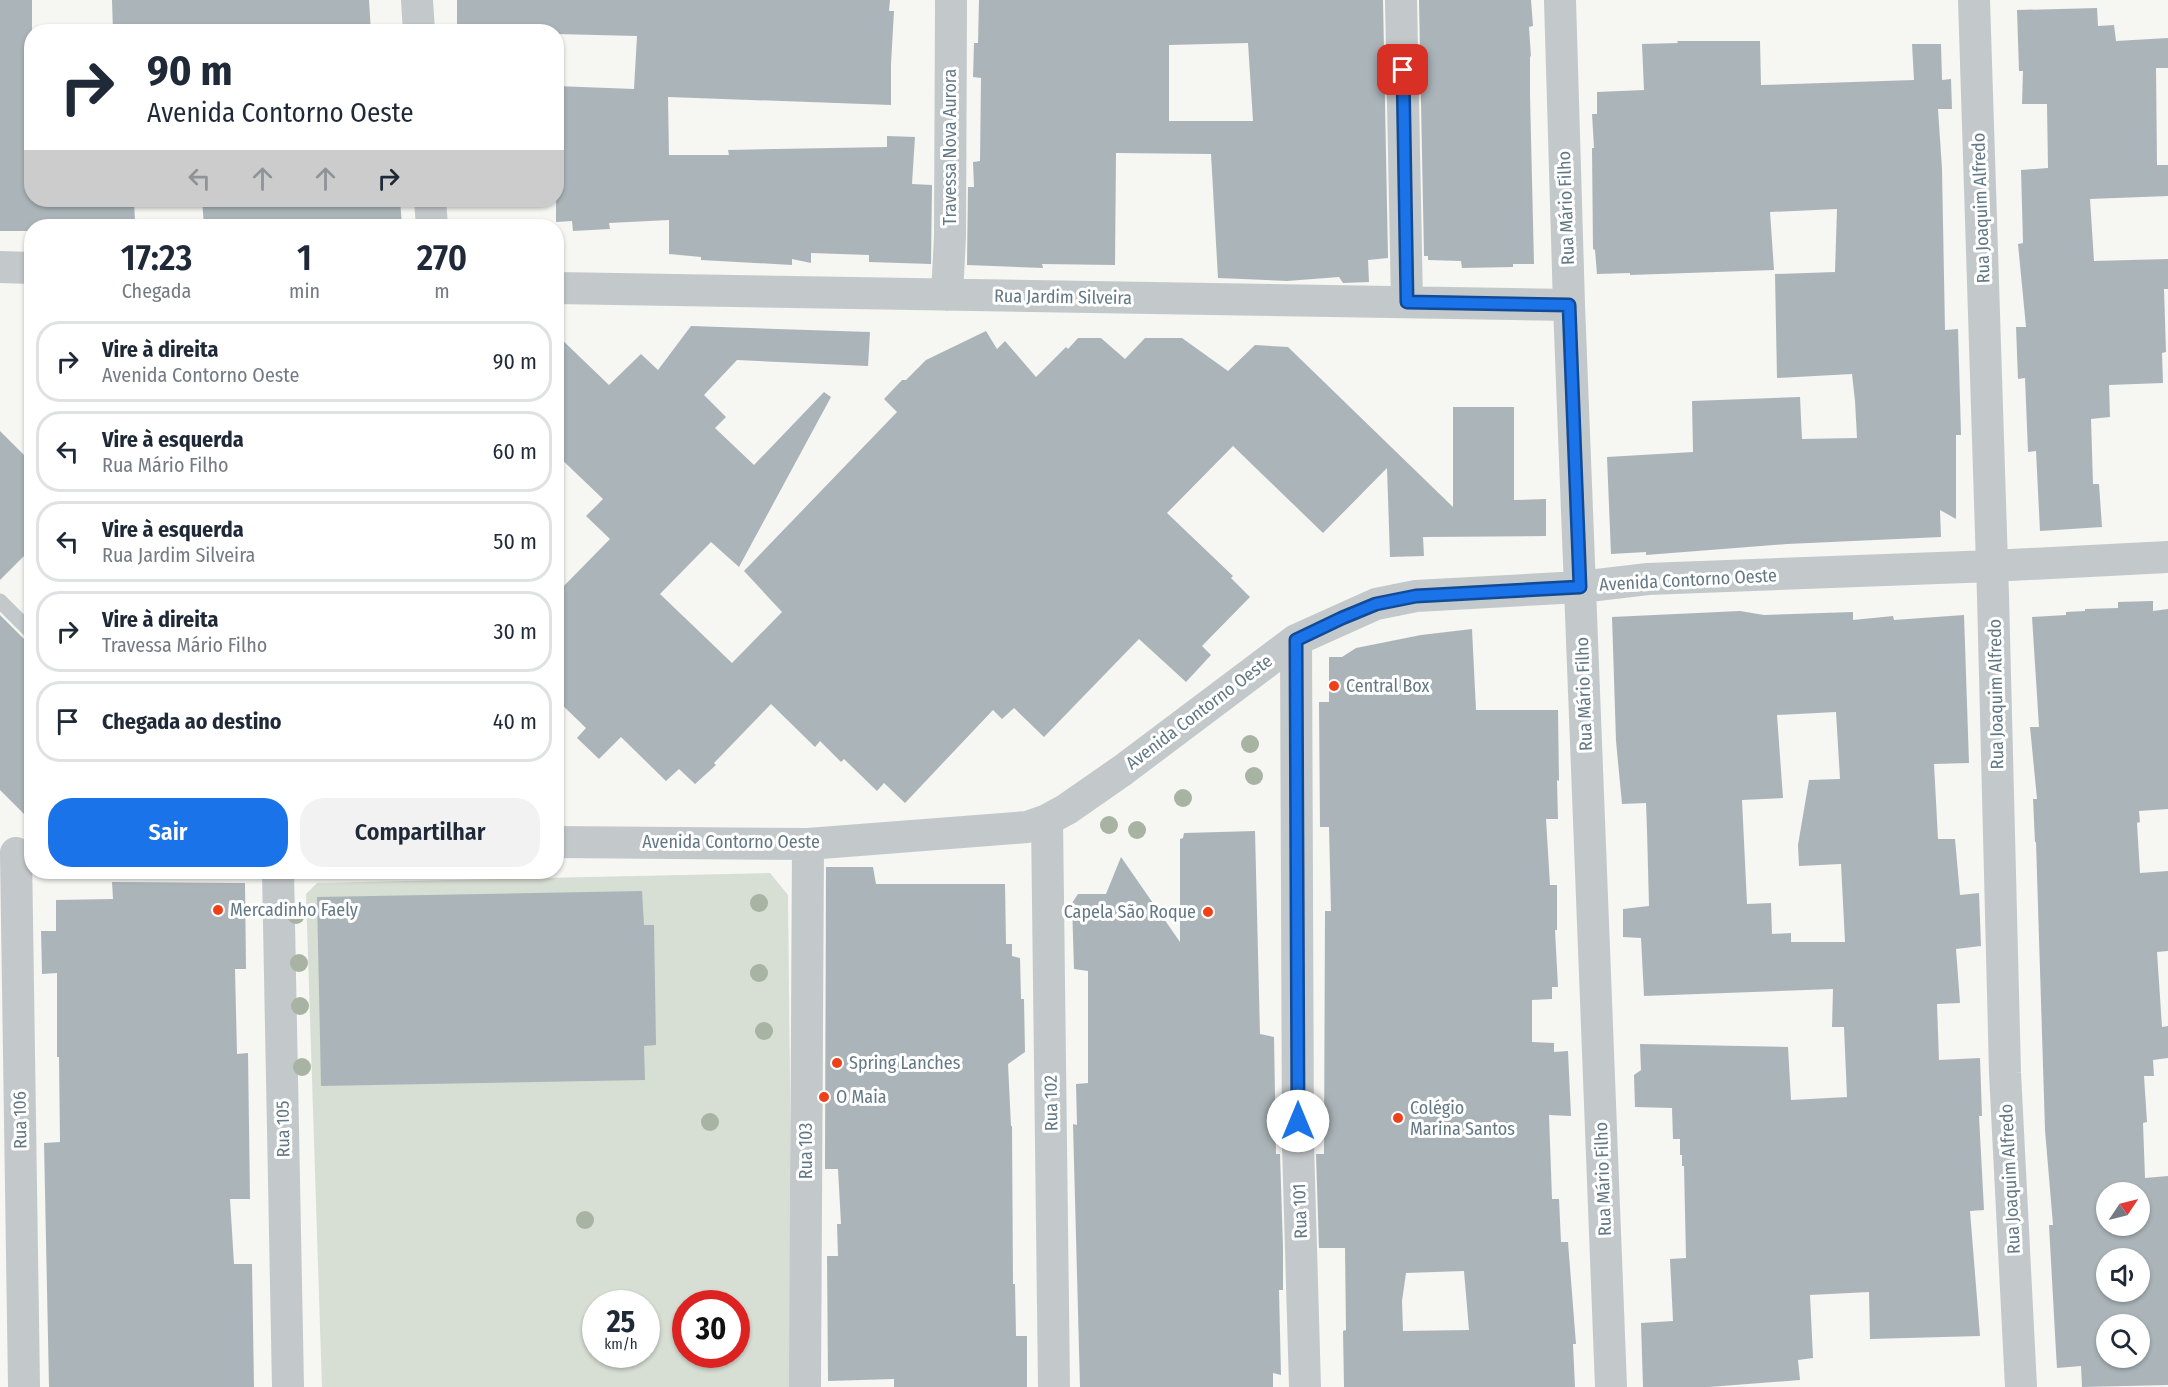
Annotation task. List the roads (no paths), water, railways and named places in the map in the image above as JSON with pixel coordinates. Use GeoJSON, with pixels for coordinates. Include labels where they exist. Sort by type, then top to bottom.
{"type":"FeatureCollection","features":[{"type":"Feature","properties":{"kind":"street"},"geometry":{"type":"LineString","coordinates":[[417,0],[418,24]]}},
{"type":"Feature","properties":{"kind":"street","name":"Travessa Nova Aurora"},"geometry":{"type":"LineString","coordinates":[[947,295],[950,226],[951,0]]}},
{"type":"Feature","properties":{"kind":"street"},"geometry":{"type":"LineString","coordinates":[[1401,0],[1407,302]]}},
{"type":"Feature","properties":{"kind":"street","name":"Rua Mário Filho"},"geometry":{"type":"LineString","coordinates":[[1560,0],[1569,305],[1611,1387]]}},
{"type":"Feature","properties":{"kind":"street","name":"Rua Joaquim Alfredo"},"geometry":{"type":"LineString","coordinates":[[1974,0],[2005,1073],[2021,1387]]}},
{"type":"Feature","properties":{"kind":"street"},"geometry":{"type":"LineString","coordinates":[[0,267],[24,268]]}},
{"type":"Feature","properties":{"kind":"street","name":"Rua Jardim Silveira"},"geometry":{"type":"LineString","coordinates":[[564,288],[1569,305]]}},
{"type":"Feature","properties":{"kind":"street","name":"Avenida Contorno Oeste"},"geometry":{"type":"LineString","coordinates":[[564,842],[808,844],[1028,827],[1047,820],[1124,770],[1296,640],[1376,604],[1416,596],[1580,587],[1648,579],[2168,557]]}},
{"type":"Feature","properties":{"kind":"street","name":"Rua 101"},"geometry":{"type":"LineString","coordinates":[[1296,640],[1298,1133],[1305,1387]]}},
{"type":"Feature","properties":{"kind":"street","name":"Rua 102"},"geometry":{"type":"LineString","coordinates":[[1047,820],[1054,1387]]}},
{"type":"Feature","properties":{"kind":"street","name":"Rua 103"},"geometry":{"type":"LineString","coordinates":[[805,1387],[808,844]]}},
{"type":"Feature","properties":{"kind":"street","name":"Rua 106"},"geometry":{"type":"LineString","coordinates":[[16,853],[24,1387]]}},
{"type":"Feature","properties":{"kind":"street","name":"Rua 105"},"geometry":{"type":"LineString","coordinates":[[278,879],[288,1387]]}},
{"type":"Feature","properties":{"kind":"lane"},"geometry":{"type":"LineString","coordinates":[[0,601],[24,625]]}},
{"type":"Feature","properties":{"kind":"place","name":"Central Box"},"geometry":{"type":"Point","coordinates":[1334,686]}},
{"type":"Feature","properties":{"kind":"place","name":"Mercadinho Faely"},"geometry":{"type":"Point","coordinates":[218,910]}},
{"type":"Feature","properties":{"kind":"place","name":"Capela São Roque"},"geometry":{"type":"Point","coordinates":[1208,912]}},
{"type":"Feature","properties":{"kind":"place","name":"Spring Lanches"},"geometry":{"type":"Point","coordinates":[837,1063]}},
{"type":"Feature","properties":{"kind":"place","name":"O Maia"},"geometry":{"type":"Point","coordinates":[824,1097]}},
{"type":"Feature","properties":{"kind":"place","name":"Colégio Marina Santos"},"geometry":{"type":"Point","coordinates":[1398,1118]}}]}
